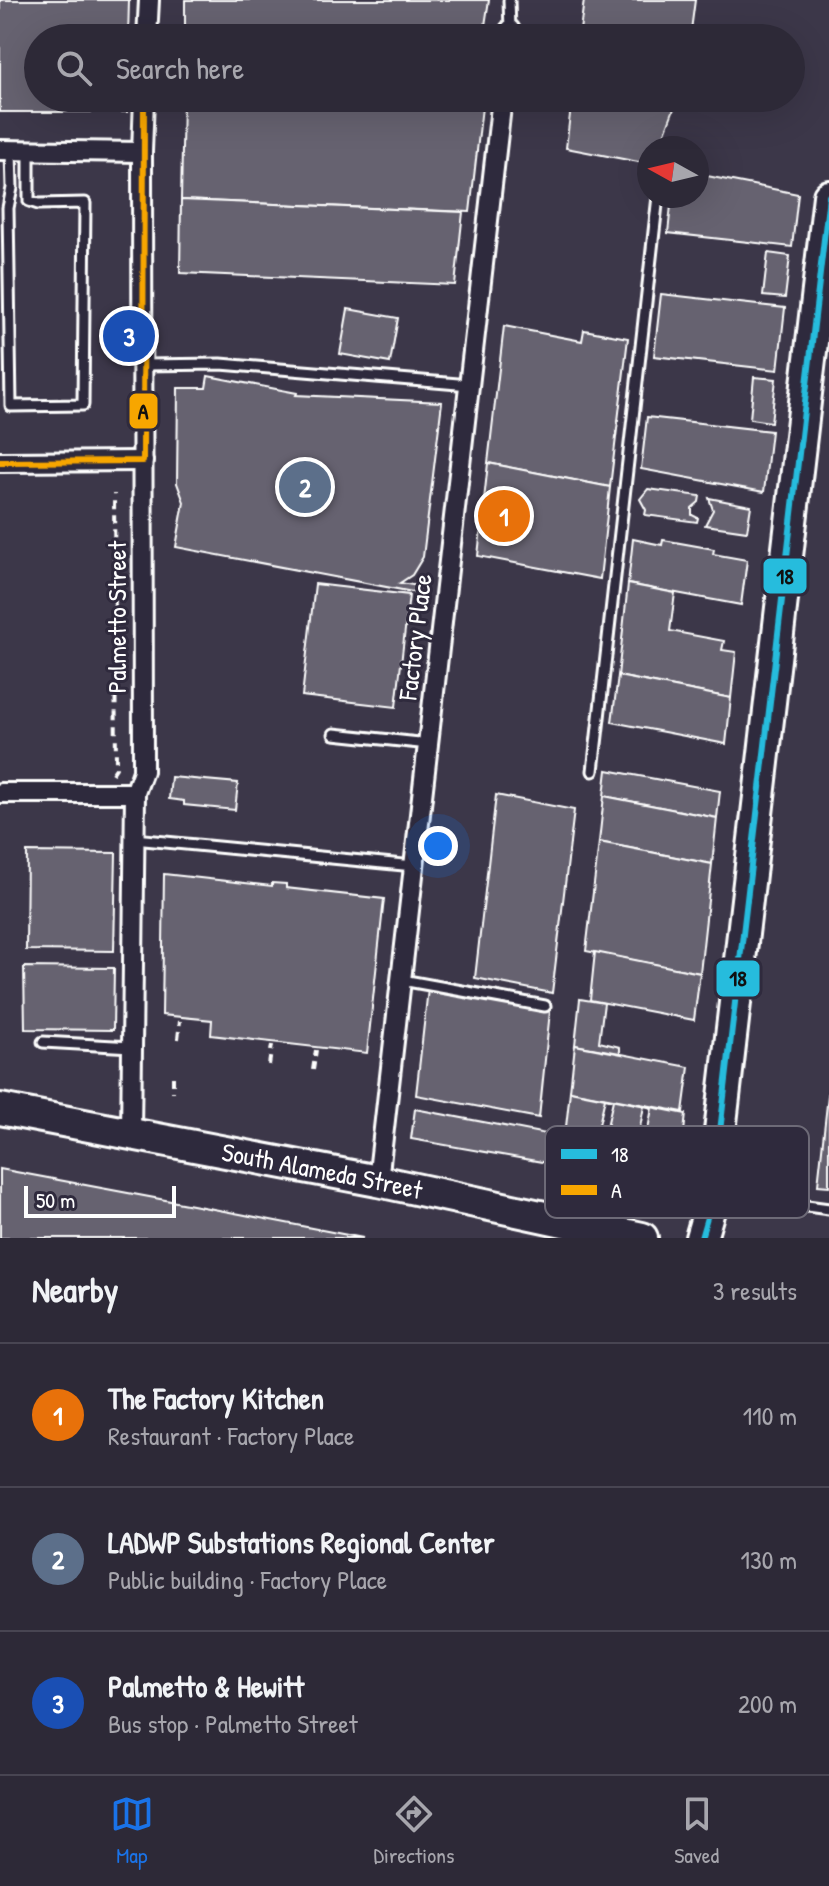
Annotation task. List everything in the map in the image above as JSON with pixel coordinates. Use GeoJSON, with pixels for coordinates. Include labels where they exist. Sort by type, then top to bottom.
{"type":"FeatureCollection","features":[{"type":"Feature","properties":{"kind":"main road"},"geometry":{"type":"LineString","coordinates":[[721,1126],[829,196]]}},
{"type":"Feature","properties":{"kind":"main road","name":"South Alameda Street"},"geometry":{"type":"LineString","coordinates":[[0,1109],[378,1181],[545,1217]]}},
{"type":"Feature","properties":{"kind":"main road","name":"South Alameda Street"},"geometry":{"type":"LineString","coordinates":[[549,1218],[642,1238]]}},
{"type":"Feature","properties":{"kind":"main road"},"geometry":{"type":"LineString","coordinates":[[701,1238],[707,1218]]}},
{"type":"Feature","properties":{"kind":"street"},"geometry":{"type":"LineString","coordinates":[[148,24],[149,0]]}},
{"type":"Feature","properties":{"kind":"street","name":"Palmetto Street"},"geometry":{"type":"LineString","coordinates":[[131,1134],[135,793],[143,771],[143,112]]}},
{"type":"Feature","properties":{"kind":"street","name":"Factory Place"},"geometry":{"type":"LineString","coordinates":[[378,1181],[500,112]]}},
{"type":"Feature","properties":{"kind":"street"},"geometry":{"type":"LineString","coordinates":[[14,151],[142,152]]}},
{"type":"Feature","properties":{"kind":"street"},"geometry":{"type":"LineString","coordinates":[[0,462],[143,461]]}},
{"type":"Feature","properties":{"kind":"street"},"geometry":{"type":"LineString","coordinates":[[0,793],[135,793]]}},
{"type":"Feature","properties":{"kind":"lane"},"geometry":{"type":"LineString","coordinates":[[509,0],[509,24]]}},
{"type":"Feature","properties":{"kind":"lane"},"geometry":{"type":"LineString","coordinates":[[14,151],[29,201],[38,204],[85,203],[83,405],[11,406],[8,208],[14,151]]}},
{"type":"Feature","properties":{"kind":"lane"},"geometry":{"type":"LineString","coordinates":[[593,771],[657,208]]}},
{"type":"Feature","properties":{"kind":"lane"},"geometry":{"type":"LineString","coordinates":[[143,365],[221,364],[470,385]]}},
{"type":"Feature","properties":{"kind":"lane"},"geometry":{"type":"LineString","coordinates":[[334,734],[429,744]]}},
{"type":"Feature","properties":{"kind":"lane"},"geometry":{"type":"LineString","coordinates":[[134,839],[414,866]]}},
{"type":"Feature","properties":{"kind":"lane"},"geometry":{"type":"LineString","coordinates":[[402,980],[545,1006]]}},
{"type":"Feature","properties":{"kind":"lane"},"geometry":{"type":"LineString","coordinates":[[43,1042],[132,1047]]}},
{"type":"Feature","properties":{"kind":"lane"},"geometry":{"type":"LineString","coordinates":[[809,1206],[829,1209]]}},
{"type":"Feature","properties":{"kind":"path"},"geometry":{"type":"LineString","coordinates":[[111,774],[116,768],[114,494]]}},
{"type":"Feature","properties":{"kind":"path"},"geometry":{"type":"LineString","coordinates":[[178,1039],[180,1021]]}},
{"type":"Feature","properties":{"kind":"path"},"geometry":{"type":"LineString","coordinates":[[269,1065],[272,1045]]}},
{"type":"Feature","properties":{"kind":"path"},"geometry":{"type":"LineString","coordinates":[[313,1070],[316,1050]]}},
{"type":"Feature","properties":{"kind":"path"},"geometry":{"type":"LineString","coordinates":[[173,1077],[173,1092]]}},
{"type":"Feature","properties":{"kind":"building"},"geometry":{"type":"Polygon","coordinates":[[[0,0],[129,0],[128,24],[24,24],[24,112],[0,112],[0,0]]]}},
{"type":"Feature","properties":{"kind":"building"},"geometry":{"type":"Polygon","coordinates":[[[185,0],[489,0],[485,24],[185,24],[185,0]]]}},
{"type":"Feature","properties":{"kind":"building"},"geometry":{"type":"Polygon","coordinates":[[[584,0],[695,0],[692,24],[581,24],[584,0]]]}},
{"type":"Feature","properties":{"kind":"building"},"geometry":{"type":"Polygon","coordinates":[[[183,112],[481,112],[470,212],[181,200],[183,112]]]}},
{"type":"Feature","properties":{"kind":"building"},"geometry":{"type":"Polygon","coordinates":[[[570,112],[673,112],[664,136],[637,136],[637,162],[566,148],[570,112]]]}},
{"type":"Feature","properties":{"kind":"building"},"geometry":{"type":"Polygon","coordinates":[[[709,176],[798,194],[792,247],[668,233],[671,208],[709,208],[709,176]]]}},
{"type":"Feature","properties":{"kind":"building"},"geometry":{"type":"Polygon","coordinates":[[[181,200],[463,212],[455,285],[180,273],[181,200]]]}},
{"type":"Feature","properties":{"kind":"building"},"geometry":{"type":"Polygon","coordinates":[[[768,253],[790,256],[785,298],[763,296],[768,253]]]}},
{"type":"Feature","properties":{"kind":"building"},"geometry":{"type":"Polygon","coordinates":[[[661,294],[785,308],[778,370],[654,356],[661,294]]]}},
{"type":"Feature","properties":{"kind":"building"},"geometry":{"type":"Polygon","coordinates":[[[348,309],[398,318],[390,363],[340,354],[348,309]]]}},
{"type":"Feature","properties":{"kind":"building"},"geometry":{"type":"Polygon","coordinates":[[[504,326],[582,341],[584,330],[628,338],[610,487],[488,463],[504,326]]]}},
{"type":"Feature","properties":{"kind":"building"},"geometry":{"type":"Polygon","coordinates":[[[208,376],[296,395],[442,402],[423,557],[412,575],[400,583],[419,586],[418,593],[176,547],[184,502],[177,483],[178,388],[206,388],[208,376]]]}},
{"type":"Feature","properties":{"kind":"building"},"geometry":{"type":"Polygon","coordinates":[[[754,377],[776,379],[771,422],[750,419],[754,377]]]}},
{"type":"Feature","properties":{"kind":"building"},"geometry":{"type":"Polygon","coordinates":[[[647,417],[771,431],[764,492],[641,469],[647,417]]]}},
{"type":"Feature","properties":{"kind":"building"},"geometry":{"type":"Polygon","coordinates":[[[488,463],[610,487],[600,579],[478,556],[488,463]]]}},
{"type":"Feature","properties":{"kind":"building"},"geometry":{"type":"Polygon","coordinates":[[[648,489],[700,496],[699,502],[692,508],[697,522],[645,515],[646,510],[640,499],[648,489]]]}},
{"type":"Feature","properties":{"kind":"building"},"geometry":{"type":"Polygon","coordinates":[[[709,498],[751,506],[747,531],[705,525],[713,510],[709,498]]]}},
{"type":"Feature","properties":{"kind":"building"},"geometry":{"type":"Polygon","coordinates":[[[633,539],[662,545],[663,540],[714,549],[713,554],[747,560],[741,605],[628,584],[633,539]]]}},
{"type":"Feature","properties":{"kind":"building"},"geometry":{"type":"Polygon","coordinates":[[[315,584],[409,595],[396,707],[302,696],[315,584]]]}},
{"type":"Feature","properties":{"kind":"building"},"geometry":{"type":"Polygon","coordinates":[[[628,584],[675,593],[670,631],[724,641],[722,650],[736,652],[731,698],[618,676],[628,584]]]}},
{"type":"Feature","properties":{"kind":"building"},"geometry":{"type":"Polygon","coordinates":[[[618,676],[731,698],[726,744],[612,722],[618,676]]]}},
{"type":"Feature","properties":{"kind":"building"},"geometry":{"type":"Polygon","coordinates":[[[607,770],[720,791],[717,818],[604,796],[607,770]]]}},
{"type":"Feature","properties":{"kind":"building"},"geometry":{"type":"Polygon","coordinates":[[[171,777],[238,783],[235,810],[184,805],[184,801],[169,799],[171,777]]]}},
{"type":"Feature","properties":{"kind":"building"},"geometry":{"type":"Polygon","coordinates":[[[496,795],[574,810],[552,993],[475,978],[496,795]]]}},
{"type":"Feature","properties":{"kind":"building"},"geometry":{"type":"Polygon","coordinates":[[[604,796],[717,818],[712,864],[599,842],[604,796]]]}},
{"type":"Feature","properties":{"kind":"building"},"geometry":{"type":"Polygon","coordinates":[[[599,842],[712,864],[700,973],[586,951],[599,842]]]}},
{"type":"Feature","properties":{"kind":"building"},"geometry":{"type":"Polygon","coordinates":[[[27,852],[116,853],[114,951],[26,950],[27,852]]]}},
{"type":"Feature","properties":{"kind":"building"},"geometry":{"type":"Polygon","coordinates":[[[164,874],[272,886],[272,883],[286,884],[286,888],[384,899],[367,1053],[211,1035],[212,1020],[162,1015],[164,874]]]}},
{"type":"Feature","properties":{"kind":"building"},"geometry":{"type":"Polygon","coordinates":[[[595,952],[700,973],[694,1020],[590,1000],[595,952]]]}},
{"type":"Feature","properties":{"kind":"building"},"geometry":{"type":"Polygon","coordinates":[[[24,967],[114,968],[113,1030],[25,1029],[24,967]]]}},
{"type":"Feature","properties":{"kind":"building"},"geometry":{"type":"Polygon","coordinates":[[[428,989],[550,1011],[539,1118],[416,1095],[428,989]]]}},
{"type":"Feature","properties":{"kind":"building"},"geometry":{"type":"Polygon","coordinates":[[[580,999],[604,1003],[599,1042],[620,1047],[620,1053],[575,1045],[580,999]]]}},
{"type":"Feature","properties":{"kind":"building"},"geometry":{"type":"Polygon","coordinates":[[[575,1045],[689,1067],[683,1112],[570,1091],[575,1045]]]}},
{"type":"Feature","properties":{"kind":"building"},"geometry":{"type":"Polygon","coordinates":[[[829,1086],[829,1186],[818,1185],[829,1086]]]}},
{"type":"Feature","properties":{"kind":"building"},"geometry":{"type":"Polygon","coordinates":[[[570,1091],[686,1114],[685,1126],[649,1126],[652,1108],[644,1106],[640,1126],[607,1126],[613,1100],[605,1098],[599,1126],[566,1126],[570,1091]]]}},
{"type":"Feature","properties":{"kind":"building"},"geometry":{"type":"Polygon","coordinates":[[[415,1109],[545,1134],[545,1162],[411,1139],[415,1109]]]}},
{"type":"Feature","properties":{"kind":"building"},"geometry":{"type":"Polygon","coordinates":[[[0,1169],[240,1214],[363,1238],[0,1238],[0,1169]]]}},
{"type":"Feature","properties":{"kind":"transit line","name":"A"},"geometry":{"type":"LineString","coordinates":[[0,462],[143,461],[144,112]]}},
{"type":"Feature","properties":{"kind":"transit line","name":"18"},"geometry":{"type":"LineString","coordinates":[[721,1126],[829,196]]}},
{"type":"Feature","properties":{"kind":"transit line","name":"18"},"geometry":{"type":"LineString","coordinates":[[701,1238],[707,1218]]}},
{"type":"Feature","properties":{"kind":"place","name":"Palmetto & Hewitt"},"geometry":{"type":"Point","coordinates":[129,336]}},
{"type":"Feature","properties":{"kind":"place","name":"LADWP Substations Regional Center"},"geometry":{"type":"Point","coordinates":[305,487]}},
{"type":"Feature","properties":{"kind":"place","name":"The Factory Kitchen"},"geometry":{"type":"Point","coordinates":[504,516]}}]}
